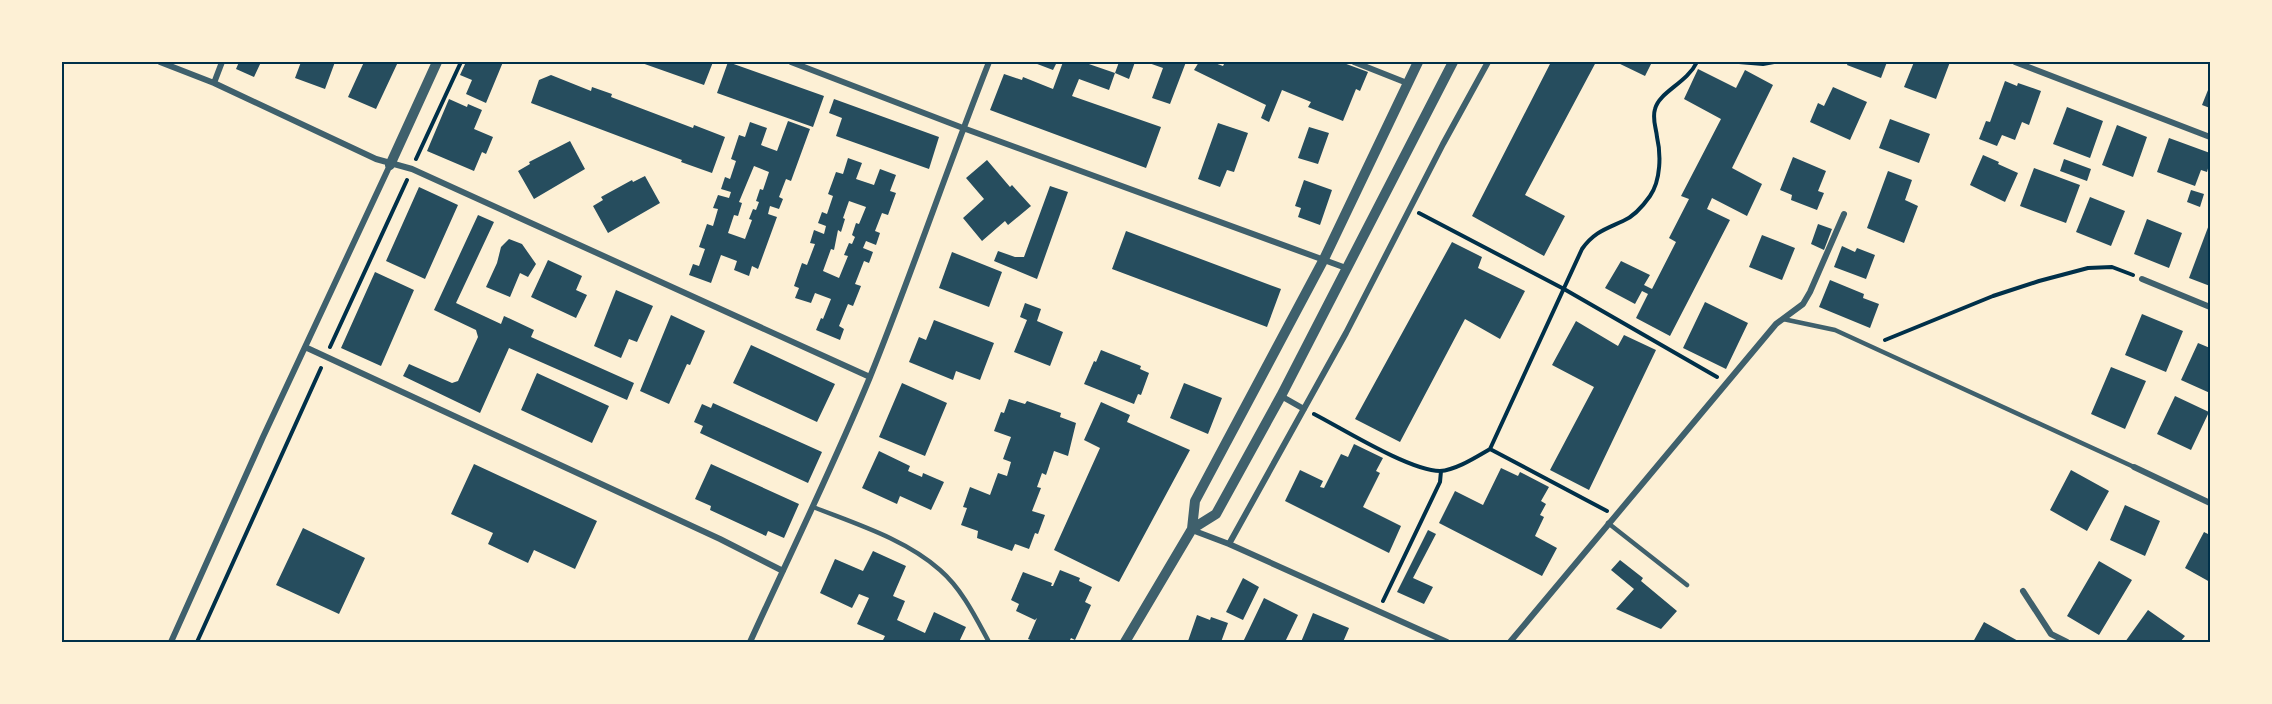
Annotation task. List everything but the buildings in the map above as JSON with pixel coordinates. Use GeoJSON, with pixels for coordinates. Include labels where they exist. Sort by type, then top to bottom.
{"type":"FeatureCollection","features":[{"type":"Feature","properties":{"kind":"street"},"geometry":{"type":"LineString","coordinates":[[160,62],[214,82],[390,165],[412,169],[870,377]]}},
{"type":"Feature","properties":{"kind":"street"},"geometry":{"type":"LineString","coordinates":[[214,82],[222,62]]}},
{"type":"Feature","properties":{"kind":"street"},"geometry":{"type":"LineString","coordinates":[[171,642],[437,62]]}},
{"type":"Feature","properties":{"kind":"street"},"geometry":{"type":"LineString","coordinates":[[791,62],[963,128],[1346,268]]}},
{"type":"Feature","properties":{"kind":"street"},"geometry":{"type":"LineString","coordinates":[[750,642],[870,377],[989,62]]}},
{"type":"Feature","properties":{"kind":"street"},"geometry":{"type":"LineString","coordinates":[[1354,62],[1407,83]]}},
{"type":"Feature","properties":{"kind":"street"},"geometry":{"type":"LineString","coordinates":[[1125,642],[1192,529],[1195,501],[1324,259],[1418,62]]}},
{"type":"Feature","properties":{"kind":"street"},"geometry":{"type":"LineString","coordinates":[[1192,529],[1216,514],[1281,396],[1453,62]]}},
{"type":"Feature","properties":{"kind":"street"},"geometry":{"type":"LineString","coordinates":[[1229,544],[1346,333],[1409,208],[1488,62]]}},
{"type":"Feature","properties":{"kind":"street"},"geometry":{"type":"LineString","coordinates":[[2015,62],[2211,137]]}},
{"type":"Feature","properties":{"kind":"street"},"geometry":{"type":"LineString","coordinates":[[1510,642],[1776,324],[1803,304],[1844,214]]}},
{"type":"Feature","properties":{"kind":"street"},"geometry":{"type":"LineString","coordinates":[[2142,279],[2211,307]]}},
{"type":"Feature","properties":{"kind":"street"},"geometry":{"type":"LineString","coordinates":[[305,348],[783,571]]}},
{"type":"Feature","properties":{"kind":"street"},"geometry":{"type":"LineString","coordinates":[[1281,396],[1304,409]]}},
{"type":"Feature","properties":{"kind":"street"},"geometry":{"type":"LineString","coordinates":[[2134,467],[2211,503]]}},
{"type":"Feature","properties":{"kind":"street"},"geometry":{"type":"LineString","coordinates":[[1192,529],[1447,642]]}},
{"type":"Feature","properties":{"kind":"street"},"geometry":{"type":"LineString","coordinates":[[2023,591],[2051,634],[2067,642]]}},
{"type":"Feature","properties":{"kind":"lane"},"geometry":{"type":"LineString","coordinates":[[1783,319],[1835,330],[2134,467]]}},
{"type":"Feature","properties":{"kind":"lane"},"geometry":{"type":"LineString","coordinates":[[813,507],[906,546],[941,571],[969,606],[989,642]]}},
{"type":"Feature","properties":{"kind":"lane"},"geometry":{"type":"LineString","coordinates":[[1608,524],[1688,585]]}},
{"type":"Feature","properties":{"kind":"path"},"geometry":{"type":"LineString","coordinates":[[1304,409],[1420,467],[1441,471],[1491,449],[1588,239],[1597,232],[1633,215],[1642,208],[1652,192],[1659,156],[1654,118],[1658,100],[1681,82],[1697,62]]}},
{"type":"Feature","properties":{"kind":"path"},"geometry":{"type":"LineString","coordinates":[[1739,62],[1763,64],[1774,62]]}},
{"type":"Feature","properties":{"kind":"path"},"geometry":{"type":"LineString","coordinates":[[1409,208],[1564,289],[1728,384]]}},
{"type":"Feature","properties":{"kind":"path"},"geometry":{"type":"LineString","coordinates":[[1864,344],[1903,334],[1994,296],[2088,268],[2112,267],[2142,279]]}},
{"type":"Feature","properties":{"kind":"path"},"geometry":{"type":"LineString","coordinates":[[1491,449],[1615,515]]}},
{"type":"Feature","properties":{"kind":"path"},"geometry":{"type":"LineString","coordinates":[[1378,611],[1440,482],[1441,471]]}}]}
